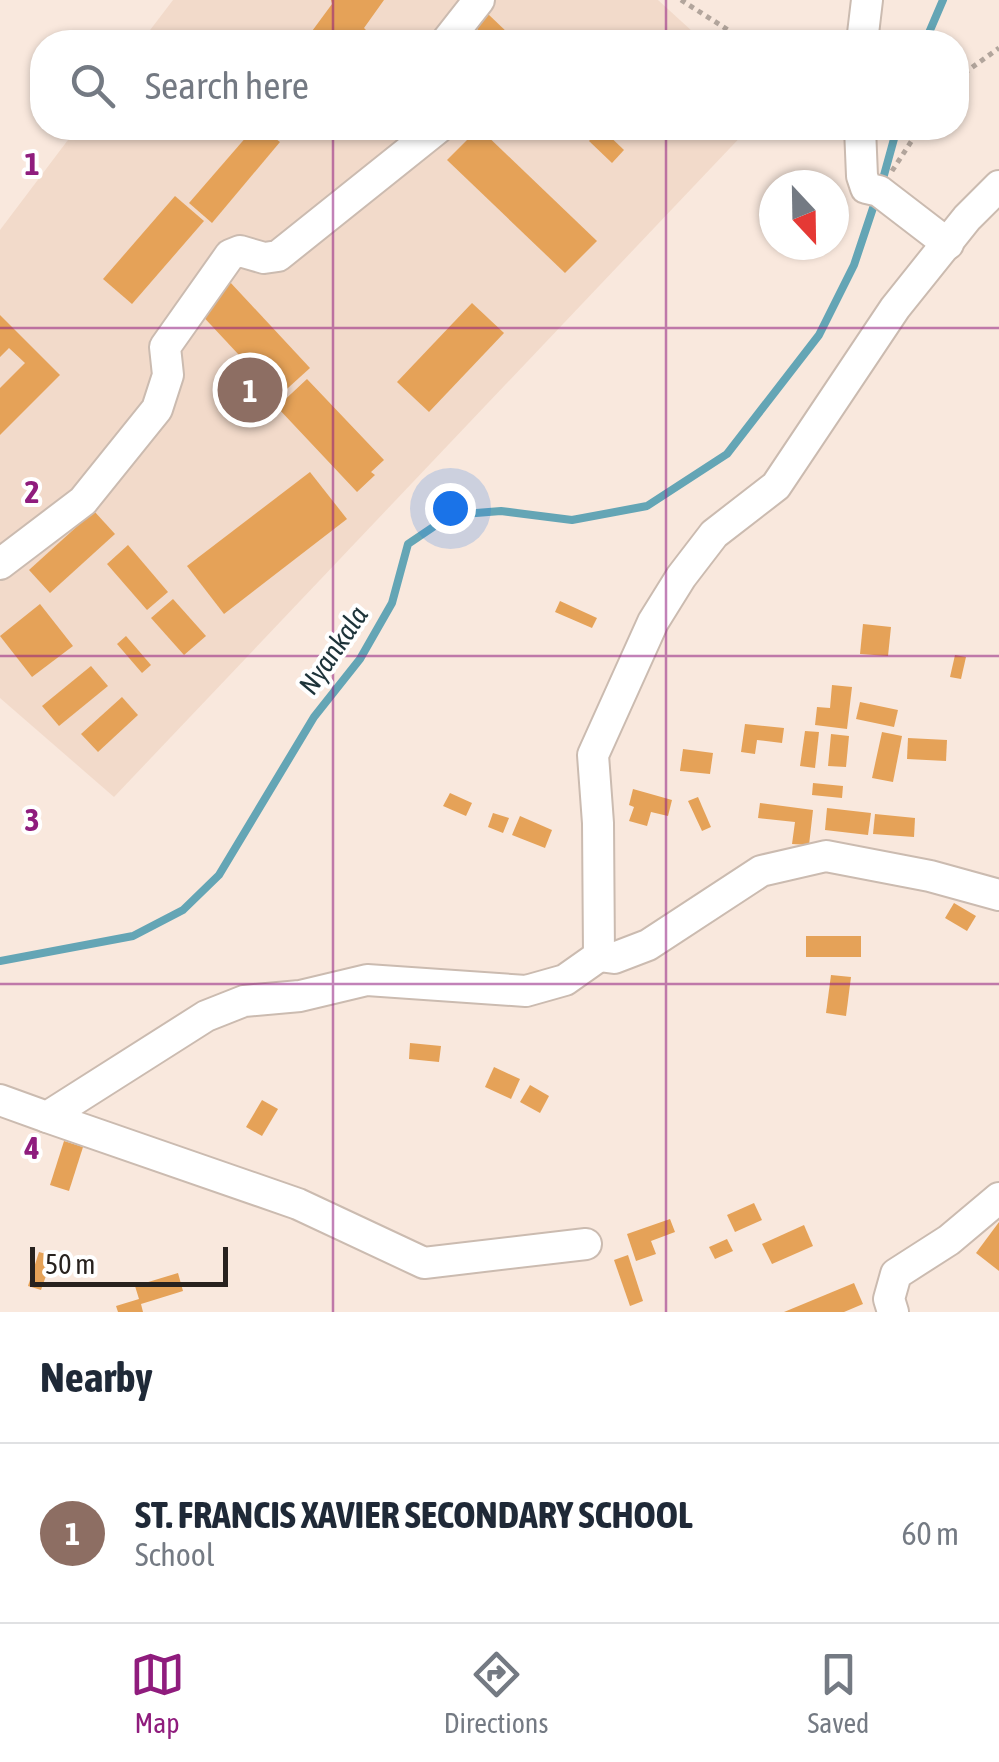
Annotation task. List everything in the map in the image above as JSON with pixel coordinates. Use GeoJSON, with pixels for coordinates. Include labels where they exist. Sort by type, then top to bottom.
{"type":"FeatureCollection","features":[{"type":"Feature","properties":{"kind":"street"},"geometry":{"type":"LineString","coordinates":[[455,30],[479,0]]}},
{"type":"Feature","properties":{"kind":"street"},"geometry":{"type":"LineString","coordinates":[[863,30],[867,0]]}},
{"type":"Feature","properties":{"kind":"street"},"geometry":{"type":"LineString","coordinates":[[0,564],[83,501],[157,409],[168,374],[165,347],[230,256],[240,251],[264,258],[278,256],[423,140]]}},
{"type":"Feature","properties":{"kind":"street"},"geometry":{"type":"LineString","coordinates":[[860,140],[866,188],[879,191],[948,244]]}},
{"type":"Feature","properties":{"kind":"street"},"geometry":{"type":"LineString","coordinates":[[599,956],[593,755],[624,679],[680,577],[714,534],[776,486],[895,308],[999,186]]}},
{"type":"Feature","properties":{"kind":"street"},"geometry":{"type":"LineString","coordinates":[[47,1116],[206,1016],[244,1001],[300,996],[366,980],[526,991],[565,980],[599,956],[614,958],[648,945],[761,871],[826,856],[930,876],[999,895]]}},
{"type":"Feature","properties":{"kind":"street"},"geometry":{"type":"LineString","coordinates":[[0,1100],[298,1204],[424,1263],[586,1244]]}},
{"type":"Feature","properties":{"kind":"street"},"geometry":{"type":"LineString","coordinates":[[893,1312],[890,1299],[896,1274],[950,1240],[999,1198]]}},
{"type":"Feature","properties":{"kind":"path"},"geometry":{"type":"LineString","coordinates":[[681,0],[727,30]]}},
{"type":"Feature","properties":{"kind":"path"},"geometry":{"type":"LineString","coordinates":[[969,70],[999,48]]}},
{"type":"Feature","properties":{"kind":"path"},"geometry":{"type":"LineString","coordinates":[[879,191],[912,140]]}},
{"type":"Feature","properties":{"kind":"shaded area"},"geometry":{"type":"Polygon","coordinates":[[[173,0],[658,0],[691,30],[150,30],[173,0]]]}},
{"type":"Feature","properties":{"kind":"shaded area"},"geometry":{"type":"Polygon","coordinates":[[[68,140],[738,140],[114,797],[0,698],[0,230],[68,140]]]}},
{"type":"Feature","properties":{"kind":"building"},"geometry":{"type":"Polygon","coordinates":[[[331,0],[384,0],[366,30],[313,30],[331,0]]]}},
{"type":"Feature","properties":{"kind":"building"},"geometry":{"type":"Polygon","coordinates":[[[487,13],[505,30],[478,30],[475,27],[487,13]]]}},
{"type":"Feature","properties":{"kind":"building"},"geometry":{"type":"Polygon","coordinates":[[[244,140],[280,142],[212,223],[189,203],[244,140]]]}},
{"type":"Feature","properties":{"kind":"building"},"geometry":{"type":"Polygon","coordinates":[[[467,140],[492,140],[597,241],[565,273],[447,160],[467,140]]]}},
{"type":"Feature","properties":{"kind":"building"},"geometry":{"type":"Polygon","coordinates":[[[614,140],[624,150],[612,163],[589,141],[614,140]]]}},
{"type":"Feature","properties":{"kind":"building"},"geometry":{"type":"Polygon","coordinates":[[[175,196],[204,221],[132,304],[103,279],[175,196]]]}},
{"type":"Feature","properties":{"kind":"building"},"geometry":{"type":"Polygon","coordinates":[[[229,281],[310,368],[278,397],[197,310],[229,281]]]}},
{"type":"Feature","properties":{"kind":"building"},"geometry":{"type":"Polygon","coordinates":[[[472,303],[504,333],[429,412],[397,382],[472,303]]]}},
{"type":"Feature","properties":{"kind":"building"},"geometry":{"type":"Polygon","coordinates":[[[0,315],[60,375],[0,435],[0,388],[25,363],[9,348],[0,357],[0,315]]]}},
{"type":"Feature","properties":{"kind":"building"},"geometry":{"type":"Polygon","coordinates":[[[307,379],[384,460],[357,492],[277,407],[307,379]]]}},
{"type":"Feature","properties":{"kind":"building"},"geometry":{"type":"Polygon","coordinates":[[[310,472],[347,519],[224,614],[187,566],[310,472]]]}},
{"type":"Feature","properties":{"kind":"building"},"geometry":{"type":"Polygon","coordinates":[[[94,511],[115,534],[50,593],[29,570],[94,511]]]}},
{"type":"Feature","properties":{"kind":"building"},"geometry":{"type":"Polygon","coordinates":[[[128,545],[168,592],[147,610],[107,564],[128,545]]]}},
{"type":"Feature","properties":{"kind":"building"},"geometry":{"type":"Polygon","coordinates":[[[173,599],[206,636],[184,655],[151,618],[173,599]]]}},
{"type":"Feature","properties":{"kind":"building"},"geometry":{"type":"Polygon","coordinates":[[[560,601],[597,618],[592,628],[555,612],[560,601]]]}},
{"type":"Feature","properties":{"kind":"building"},"geometry":{"type":"Polygon","coordinates":[[[40,604],[73,646],[32,677],[0,636],[40,604]]]}},
{"type":"Feature","properties":{"kind":"building"},"geometry":{"type":"Polygon","coordinates":[[[863,624],[891,627],[888,656],[860,654],[863,624]]]}},
{"type":"Feature","properties":{"kind":"building"},"geometry":{"type":"Polygon","coordinates":[[[126,636],[151,665],[142,673],[117,644],[126,636]]]}},
{"type":"Feature","properties":{"kind":"building"},"geometry":{"type":"Polygon","coordinates":[[[955,655],[966,657],[961,679],[950,677],[955,655]]]}},
{"type":"Feature","properties":{"kind":"building"},"geometry":{"type":"Polygon","coordinates":[[[91,666],[108,686],[59,726],[42,706],[91,666]]]}},
{"type":"Feature","properties":{"kind":"building"},"geometry":{"type":"Polygon","coordinates":[[[832,685],[852,687],[847,729],[815,725],[817,707],[830,708],[832,685]]]}},
{"type":"Feature","properties":{"kind":"building"},"geometry":{"type":"Polygon","coordinates":[[[122,697],[138,715],[98,752],[81,734],[122,697]]]}},
{"type":"Feature","properties":{"kind":"building"},"geometry":{"type":"Polygon","coordinates":[[[860,702],[898,710],[894,727],[856,719],[860,702]]]}},
{"type":"Feature","properties":{"kind":"building"},"geometry":{"type":"Polygon","coordinates":[[[745,724],[784,728],[782,743],[757,740],[755,754],[741,752],[745,724]]]}},
{"type":"Feature","properties":{"kind":"building"},"geometry":{"type":"Polygon","coordinates":[[[805,731],[819,732],[815,768],[800,766],[805,731]]]}},
{"type":"Feature","properties":{"kind":"building"},"geometry":{"type":"Polygon","coordinates":[[[882,732],[902,736],[893,782],[872,778],[882,732]]]}},
{"type":"Feature","properties":{"kind":"building"},"geometry":{"type":"Polygon","coordinates":[[[831,734],[849,736],[846,767],[828,766],[831,734]]]}},
{"type":"Feature","properties":{"kind":"building"},"geometry":{"type":"Polygon","coordinates":[[[908,738],[947,740],[946,761],[907,759],[908,738]]]}},
{"type":"Feature","properties":{"kind":"building"},"geometry":{"type":"Polygon","coordinates":[[[683,749],[713,753],[710,774],[680,771],[683,749]]]}},
{"type":"Feature","properties":{"kind":"building"},"geometry":{"type":"Polygon","coordinates":[[[813,783],[843,786],[842,798],[812,795],[813,783]]]}},
{"type":"Feature","properties":{"kind":"building"},"geometry":{"type":"Polygon","coordinates":[[[633,789],[672,800],[668,816],[651,812],[647,826],[629,821],[634,807],[629,805],[633,789]]]}},
{"type":"Feature","properties":{"kind":"building"},"geometry":{"type":"Polygon","coordinates":[[[450,793],[472,803],[466,816],[443,806],[450,793]]]}},
{"type":"Feature","properties":{"kind":"building"},"geometry":{"type":"Polygon","coordinates":[[[698,797],[711,827],[702,831],[688,801],[698,797]]]}},
{"type":"Feature","properties":{"kind":"building"},"geometry":{"type":"Polygon","coordinates":[[[760,803],[813,810],[809,845],[792,844],[795,822],[758,818],[760,803]]]}},
{"type":"Feature","properties":{"kind":"building"},"geometry":{"type":"Polygon","coordinates":[[[827,808],[871,813],[868,835],[825,830],[827,808]]]}},
{"type":"Feature","properties":{"kind":"building"},"geometry":{"type":"Polygon","coordinates":[[[493,813],[509,818],[503,833],[488,827],[493,813]]]}},
{"type":"Feature","properties":{"kind":"building"},"geometry":{"type":"Polygon","coordinates":[[[875,814],[915,818],[914,837],[873,834],[875,814]]]}},
{"type":"Feature","properties":{"kind":"building"},"geometry":{"type":"Polygon","coordinates":[[[520,816],[552,830],[545,848],[512,835],[520,816]]]}},
{"type":"Feature","properties":{"kind":"building"},"geometry":{"type":"Polygon","coordinates":[[[954,903],[976,916],[967,931],[945,918],[954,903]]]}},
{"type":"Feature","properties":{"kind":"building"},"geometry":{"type":"Polygon","coordinates":[[[806,936],[861,936],[861,957],[806,957],[806,936]]]}},
{"type":"Feature","properties":{"kind":"building"},"geometry":{"type":"Polygon","coordinates":[[[831,975],[851,977],[846,1016],[826,1013],[831,975]]]}},
{"type":"Feature","properties":{"kind":"building"},"geometry":{"type":"Polygon","coordinates":[[[410,1043],[441,1046],[439,1062],[409,1059],[410,1043]]]}},
{"type":"Feature","properties":{"kind":"building"},"geometry":{"type":"Polygon","coordinates":[[[494,1067],[520,1079],[511,1099],[485,1087],[494,1067]]]}},
{"type":"Feature","properties":{"kind":"building"},"geometry":{"type":"Polygon","coordinates":[[[530,1085],[549,1096],[540,1113],[520,1102],[530,1085]]]}},
{"type":"Feature","properties":{"kind":"building"},"geometry":{"type":"Polygon","coordinates":[[[262,1100],[278,1109],[262,1136],[246,1127],[262,1100]]]}},
{"type":"Feature","properties":{"kind":"building"},"geometry":{"type":"Polygon","coordinates":[[[64,1141],[83,1147],[69,1191],[50,1185],[64,1141]]]}},
{"type":"Feature","properties":{"kind":"building"},"geometry":{"type":"Polygon","coordinates":[[[754,1203],[762,1220],[735,1232],[727,1215],[754,1203]]]}},
{"type":"Feature","properties":{"kind":"building"},"geometry":{"type":"Polygon","coordinates":[[[670,1219],[675,1232],[651,1241],[656,1254],[636,1261],[627,1234],[670,1219]]]}},
{"type":"Feature","properties":{"kind":"building"},"geometry":{"type":"Polygon","coordinates":[[[999,1222],[999,1271],[976,1253],[999,1222]]]}},
{"type":"Feature","properties":{"kind":"building"},"geometry":{"type":"Polygon","coordinates":[[[804,1225],[813,1246],[772,1264],[762,1244],[804,1225]]]}},
{"type":"Feature","properties":{"kind":"building"},"geometry":{"type":"Polygon","coordinates":[[[727,1239],[733,1251],[715,1259],[709,1247],[727,1239]]]}},
{"type":"Feature","properties":{"kind":"building"},"geometry":{"type":"Polygon","coordinates":[[[39,1252],[53,1256],[41,1290],[28,1286],[39,1252]]]}},
{"type":"Feature","properties":{"kind":"building"},"geometry":{"type":"Polygon","coordinates":[[[628,1255],[643,1301],[630,1306],[614,1260],[628,1255]]]}},
{"type":"Feature","properties":{"kind":"building"},"geometry":{"type":"Polygon","coordinates":[[[178,1273],[183,1291],[141,1304],[143,1312],[118,1312],[116,1306],[139,1299],[135,1286],[178,1273]]]}},
{"type":"Feature","properties":{"kind":"building"},"geometry":{"type":"Polygon","coordinates":[[[854,1283],[863,1304],[844,1312],[784,1312],[854,1283]]]}},
{"type":"Feature","properties":{"kind":"waterway","name":"Nyankala"},"geometry":{"type":"LineString","coordinates":[[930,30],[943,0]]}},
{"type":"Feature","properties":{"kind":"waterway","name":"Nyankala"},"geometry":{"type":"LineString","coordinates":[[881,186],[894,140]]}},
{"type":"Feature","properties":{"kind":"waterway","name":"Nyankala"},"geometry":{"type":"LineString","coordinates":[[0,961],[133,936],[183,910],[219,875],[314,717],[360,659],[392,603],[408,544],[451,515],[501,511],[572,520],[647,506],[727,454],[819,335],[854,265],[876,199]]}},
{"type":"Feature","properties":{"kind":"place","name":"ST. FRANCIS XAVIER SECONDARY SCHOOL"},"geometry":{"type":"Point","coordinates":[250,390]}}]}
